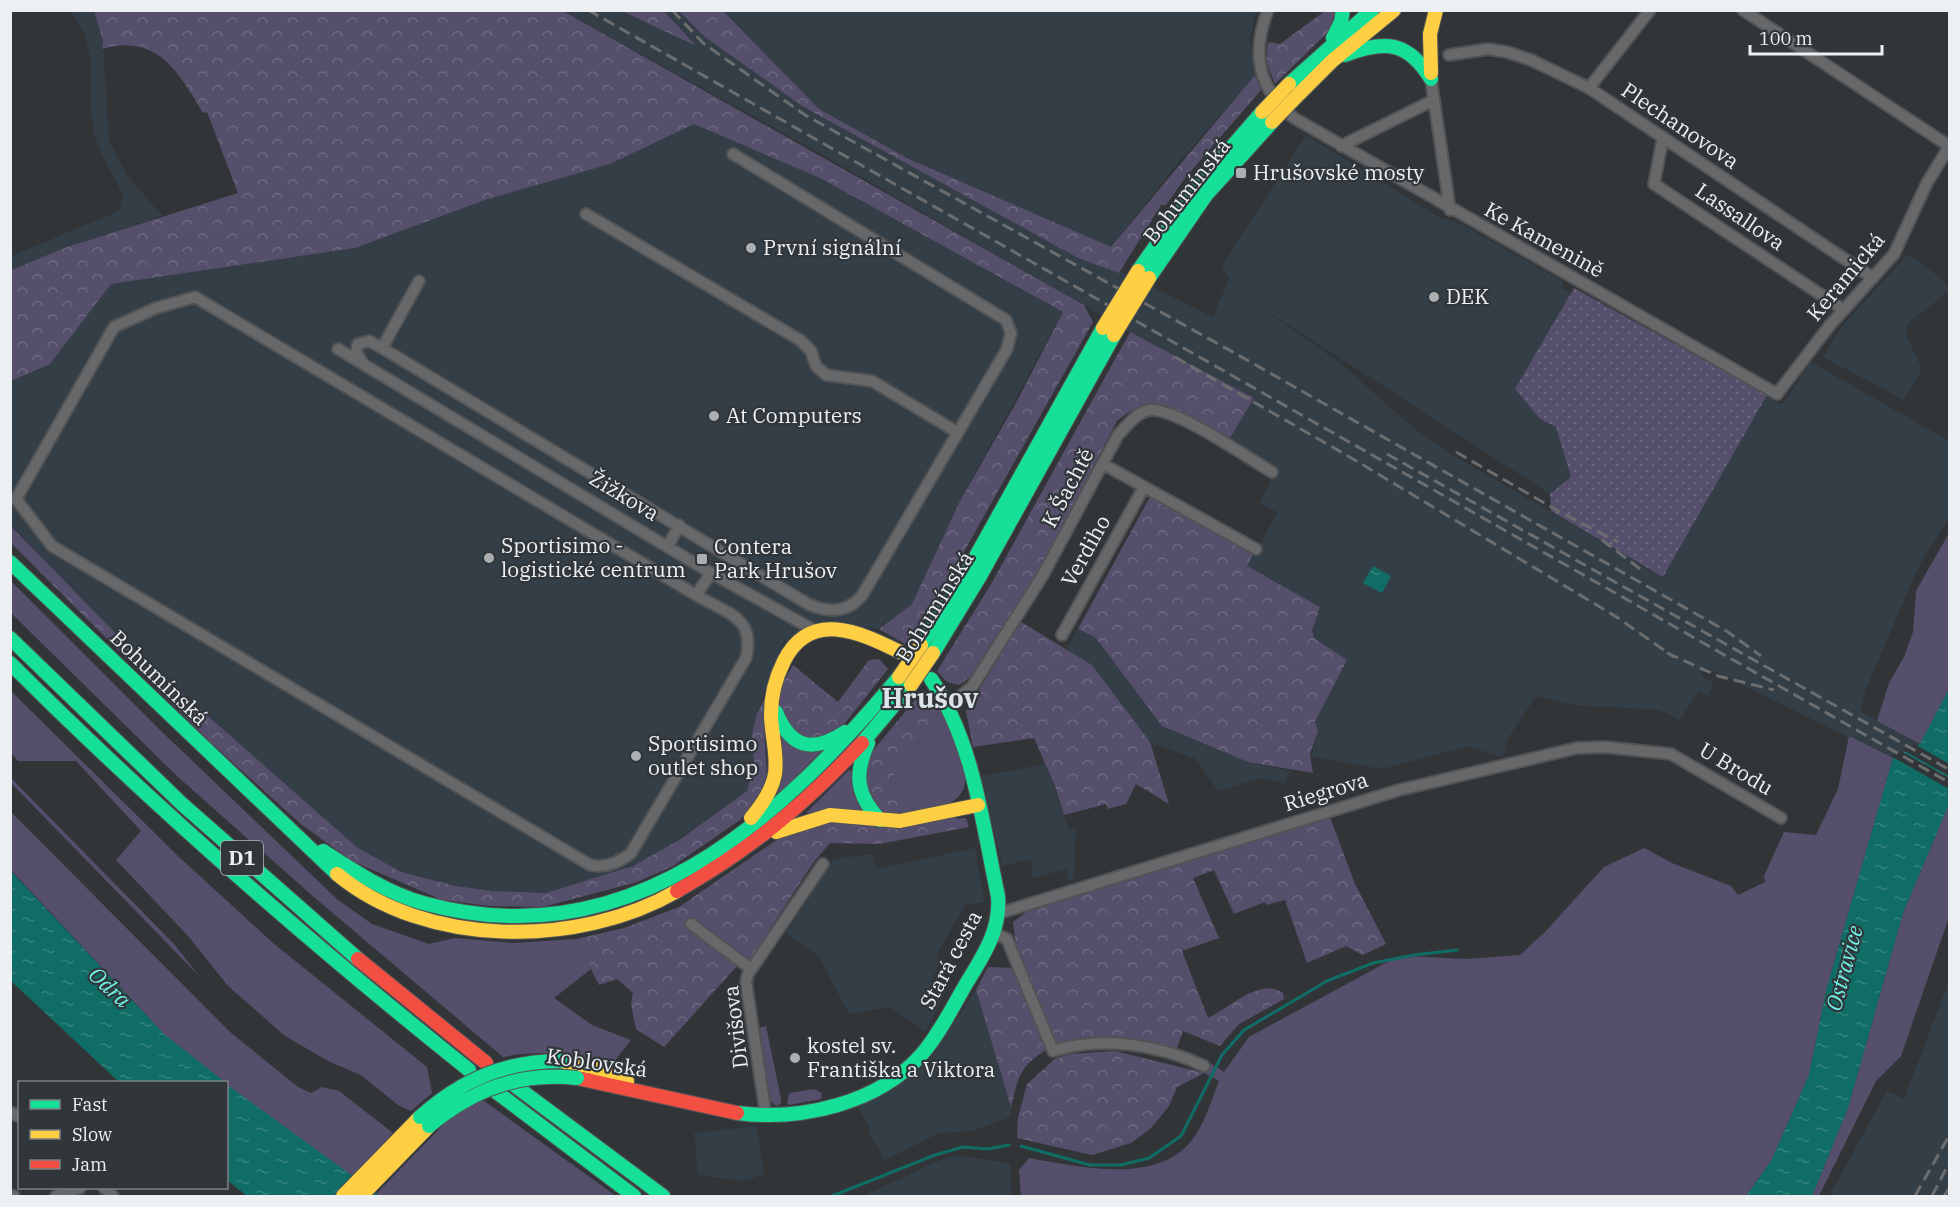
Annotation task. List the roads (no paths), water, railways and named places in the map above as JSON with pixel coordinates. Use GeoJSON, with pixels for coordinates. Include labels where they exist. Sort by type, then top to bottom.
{"type":"FeatureCollection","features":[{"type":"Feature","properties":{"kind":"main road"},"geometry":{"type":"LineString","coordinates":[[1316,58],[1337,31],[1343,10]]}},
{"type":"Feature","properties":{"kind":"main road","name":"Bohumínská"},"geometry":{"type":"LineString","coordinates":[[10,562],[337,874],[380,903],[430,921],[498,932],[538,932],[579,927],[637,911],[691,883],[752,844],[819,787],[879,713],[899,677],[927,649],[986,566],[1108,332],[1190,196],[1289,84],[1372,10]]}},
{"type":"Feature","properties":{"kind":"main road","name":"Bohumínská"},"geometry":{"type":"LineString","coordinates":[[1143,274],[1206,195],[1272,122],[1332,62],[1394,10]]}},
{"type":"Feature","properties":{"kind":"main road"},"geometry":{"type":"LineString","coordinates":[[1431,79],[1429,49],[1431,21],[1436,10]]}},
{"type":"Feature","properties":{"kind":"main road"},"geometry":{"type":"LineString","coordinates":[[1332,62],[1370,46],[1385,44],[1412,54],[1423,62],[1431,79]]}},
{"type":"Feature","properties":{"kind":"main road"},"geometry":{"type":"LineString","coordinates":[[720,849],[752,818],[770,791],[776,764],[772,698],[775,681],[788,655],[801,638],[814,630]]}},
{"type":"Feature","properties":{"kind":"main road","name":"Žižkova"},"geometry":{"type":"LineString","coordinates":[[814,630],[831,630],[868,638],[900,652]]}},
{"type":"Feature","properties":{"kind":"main road","name":"D1"},"geometry":{"type":"LineString","coordinates":[[10,638],[210,830],[315,922],[486,1063]]}},
{"type":"Feature","properties":{"kind":"main road","name":"Bohumínská"},"geometry":{"type":"LineString","coordinates":[[281,821],[334,858],[390,890],[441,909],[498,918],[557,916],[615,903],[665,883],[720,849],[809,777],[911,685],[927,649]]}},
{"type":"Feature","properties":{"kind":"main road","name":"D1"},"geometry":{"type":"LineString","coordinates":[[10,663],[194,838],[334,961],[469,1070]]}},
{"type":"Feature","properties":{"kind":"main road","name":"Stará cesta"},"geometry":{"type":"LineString","coordinates":[[654,1093],[717,1110],[766,1116],[800,1112],[842,1102],[875,1089],[902,1072],[933,1038],[993,933],[1000,913],[964,746],[950,705],[931,679]]}},
{"type":"Feature","properties":{"kind":"main road"},"geometry":{"type":"LineString","coordinates":[[772,698],[783,729],[797,741],[813,746],[832,741],[879,713]]}},
{"type":"Feature","properties":{"kind":"main road"},"geometry":{"type":"LineString","coordinates":[[879,713],[865,749],[857,784],[862,800],[880,820]]}},
{"type":"Feature","properties":{"kind":"main road"},"geometry":{"type":"LineString","coordinates":[[752,844],[787,826],[830,815],[880,820],[922,818],[978,805]]}},
{"type":"Feature","properties":{"kind":"main road","name":"Koblovská"},"geometry":{"type":"LineString","coordinates":[[343,1197],[424,1122],[447,1093],[490,1070],[523,1062],[561,1061],[606,1072],[654,1093]]}},
{"type":"Feature","properties":{"kind":"main road","name":"Koblovská"},"geometry":{"type":"LineString","coordinates":[[424,1122],[468,1096],[501,1081],[538,1075],[577,1078],[654,1093]]}},
{"type":"Feature","properties":{"kind":"main road"},"geometry":{"type":"LineString","coordinates":[[514,1085],[663,1197]]}},
{"type":"Feature","properties":{"kind":"main road"},"geometry":{"type":"LineString","coordinates":[[495,1091],[634,1197]]}},
{"type":"Feature","properties":{"kind":"main road","name":"Koblovská"},"geometry":{"type":"LineString","coordinates":[[361,1197],[396,1150]]}},
{"type":"Feature","properties":{"kind":"street","name":"Ke Kamenině"},"geometry":{"type":"LineString","coordinates":[[1268,10],[1260,38],[1259,60],[1270,94],[1294,118],[1450,210],[1777,394]]}},
{"type":"Feature","properties":{"kind":"street"},"geometry":{"type":"LineString","coordinates":[[1589,88],[1650,10]]}},
{"type":"Feature","properties":{"kind":"street"},"geometry":{"type":"LineString","coordinates":[[1743,10],[1949,145]]}},
{"type":"Feature","properties":{"kind":"street","name":"Plechanovova"},"geometry":{"type":"LineString","coordinates":[[1449,55],[1488,49],[1507,52],[1531,60],[1589,88],[1873,278]]}},
{"type":"Feature","properties":{"kind":"street"},"geometry":{"type":"LineString","coordinates":[[1431,79],[1450,210]]}},
{"type":"Feature","properties":{"kind":"street"},"geometry":{"type":"LineString","coordinates":[[1341,146],[1434,100]]}},
{"type":"Feature","properties":{"kind":"street","name":"Lassallova"},"geometry":{"type":"LineString","coordinates":[[1663,137],[1654,184],[1844,309]]}},
{"type":"Feature","properties":{"kind":"street","name":"Keramická"},"geometry":{"type":"LineString","coordinates":[[1777,394],[1844,309],[1900,244],[1926,183],[1949,145]]}},
{"type":"Feature","properties":{"kind":"street"},"geometry":{"type":"LineString","coordinates":[[372,371],[356,356],[357,347],[366,341],[382,348],[808,604],[828,610],[844,609],[863,594],[1007,349],[1011,333],[1006,320],[732,154]]}},
{"type":"Feature","properties":{"kind":"street"},"geometry":{"type":"LineString","coordinates":[[586,214],[800,340],[811,351],[816,366],[826,375],[872,381],[957,432]]}},
{"type":"Feature","properties":{"kind":"street"},"geometry":{"type":"LineString","coordinates":[[382,348],[419,281]]}},
{"type":"Feature","properties":{"kind":"street"},"geometry":{"type":"LineString","coordinates":[[195,297],[696,595],[737,618],[745,626],[749,636],[746,658],[631,853],[622,861],[599,867],[590,866],[52,546],[16,500],[114,327],[156,308],[195,297]]}},
{"type":"Feature","properties":{"kind":"street","name":"Žižkova"},"geometry":{"type":"LineString","coordinates":[[338,349],[711,573],[814,630]]}},
{"type":"Feature","properties":{"kind":"street","name":"K Šachtě"},"geometry":{"type":"LineString","coordinates":[[950,705],[976,682],[1043,575],[1118,435],[1136,416],[1150,410],[1176,416],[1272,472]]}},
{"type":"Feature","properties":{"kind":"street"},"geometry":{"type":"LineString","coordinates":[[1102,464],[1256,549]]}},
{"type":"Feature","properties":{"kind":"street","name":"Verdiho"},"geometry":{"type":"LineString","coordinates":[[1062,635],[1144,487]]}},
{"type":"Feature","properties":{"kind":"street"},"geometry":{"type":"LineString","coordinates":[[668,546],[679,525]]}},
{"type":"Feature","properties":{"kind":"street"},"geometry":{"type":"LineString","coordinates":[[696,595],[711,573]]}},
{"type":"Feature","properties":{"kind":"street","name":"Riegrova"},"geometry":{"type":"LineString","coordinates":[[1000,913],[1400,790],[1577,748],[1605,747],[1671,754]]}},
{"type":"Feature","properties":{"kind":"street","name":"U Brodu"},"geometry":{"type":"LineString","coordinates":[[1671,754],[1780,818]]}},
{"type":"Feature","properties":{"kind":"street","name":"Divišova"},"geometry":{"type":"LineString","coordinates":[[766,1116],[746,982],[751,969],[823,864]]}},
{"type":"Feature","properties":{"kind":"street","name":"Divišova"},"geometry":{"type":"LineString","coordinates":[[691,924],[751,969]]}},
{"type":"Feature","properties":{"kind":"street"},"geometry":{"type":"LineString","coordinates":[[993,933],[1007,939],[1053,1052],[1082,1044],[1121,1044],[1150,1048],[1204,1066]]}},
{"type":"Feature","properties":{"kind":"street"},"geometry":{"type":"LineString","coordinates":[[56,1197],[72,1189]]}},
{"type":"Feature","properties":{"kind":"water"},"geometry":{"type":"Polygon","coordinates":[[[1373,566],[1391,576],[1382,593],[1363,583],[1373,566]]]}},
{"type":"Feature","properties":{"kind":"water","name":"Ostravice"},"geometry":{"type":"Polygon","coordinates":[[[1949,689],[1949,804],[1903,913],[1848,1108],[1812,1196],[1746,1196],[1771,1161],[1809,1075],[1827,987],[1893,758],[1920,744],[1949,689]]]}},
{"type":"Feature","properties":{"kind":"water","name":"Odra"},"geometry":{"type":"Polygon","coordinates":[[[10,870],[164,1034],[224,1081],[118,1081],[11,981],[10,870]]]}},
{"type":"Feature","properties":{"kind":"water"},"geometry":{"type":"Polygon","coordinates":[[[228,1085],[380,1196],[247,1196],[228,1181],[228,1085]]]}},
{"type":"Feature","properties":{"kind":"waterway"},"geometry":{"type":"LineString","coordinates":[[1021,1146],[1090,1165],[1121,1165],[1149,1158],[1181,1136],[1222,1055],[1244,1030],[1327,981],[1373,963],[1457,950]]}},
{"type":"Feature","properties":{"kind":"waterway"},"geometry":{"type":"LineString","coordinates":[[832,1196],[935,1155],[963,1147],[988,1149],[1009,1145]]}},
{"type":"Feature","properties":{"kind":"railway"},"geometry":{"type":"LineString","coordinates":[[588,10],[1950,783]]}},
{"type":"Feature","properties":{"kind":"railway"},"geometry":{"type":"LineString","coordinates":[[672,10],[703,43],[805,115],[1231,351],[1728,632],[1761,656]]}},
{"type":"Feature","properties":{"kind":"railway"},"geometry":{"type":"LineString","coordinates":[[1175,357],[1348,456],[1615,616],[1674,657]]}},
{"type":"Feature","properties":{"kind":"railway"},"geometry":{"type":"LineString","coordinates":[[1456,452],[1560,512],[1618,542]]}},
{"type":"Feature","properties":{"kind":"railway"},"geometry":{"type":"LineString","coordinates":[[1387,454],[1950,770]]}},
{"type":"Feature","properties":{"kind":"railway"},"geometry":{"type":"LineString","coordinates":[[1602,540],[1643,571]]}},
{"type":"Feature","properties":{"kind":"railway"},"geometry":{"type":"LineString","coordinates":[[1667,653],[1718,676],[1774,690]]}},
{"type":"Feature","properties":{"kind":"railway"},"geometry":{"type":"LineString","coordinates":[[1915,1196],[1950,1134]]}},
{"type":"Feature","properties":{"kind":"railway"},"geometry":{"type":"LineString","coordinates":[[1932,1196],[1950,1161]]}},
{"type":"Feature","properties":{"kind":"railway"},"geometry":{"type":"LineString","coordinates":[[1944,1196],[1950,1187]]}},
{"type":"Feature","properties":{"kind":"place","name":"Hrušovské mosty"},"geometry":{"type":"Point","coordinates":[1241,173]}},
{"type":"Feature","properties":{"kind":"place","name":"První signální"},"geometry":{"type":"Point","coordinates":[751,248]}},
{"type":"Feature","properties":{"kind":"place","name":"DEK"},"geometry":{"type":"Point","coordinates":[1434,297]}},
{"type":"Feature","properties":{"kind":"place","name":"At Computers"},"geometry":{"type":"Point","coordinates":[714,416]}},
{"type":"Feature","properties":{"kind":"place","name":"Sportisimo - logistické centrum"},"geometry":{"type":"Point","coordinates":[489,558]}},
{"type":"Feature","properties":{"kind":"place","name":"Contera Park Hrušov"},"geometry":{"type":"Point","coordinates":[702,559]}},
{"type":"Feature","properties":{"kind":"place","name":"Sportisimo outlet shop"},"geometry":{"type":"Point","coordinates":[636,756]}},
{"type":"Feature","properties":{"kind":"place","name":"kostel sv. Františka a Viktora"},"geometry":{"type":"Point","coordinates":[795,1058]}},
{"type":"Feature","properties":{"kind":"district","name":"Hrušov"},"geometry":{"type":"Point","coordinates":[930,699]}}]}
